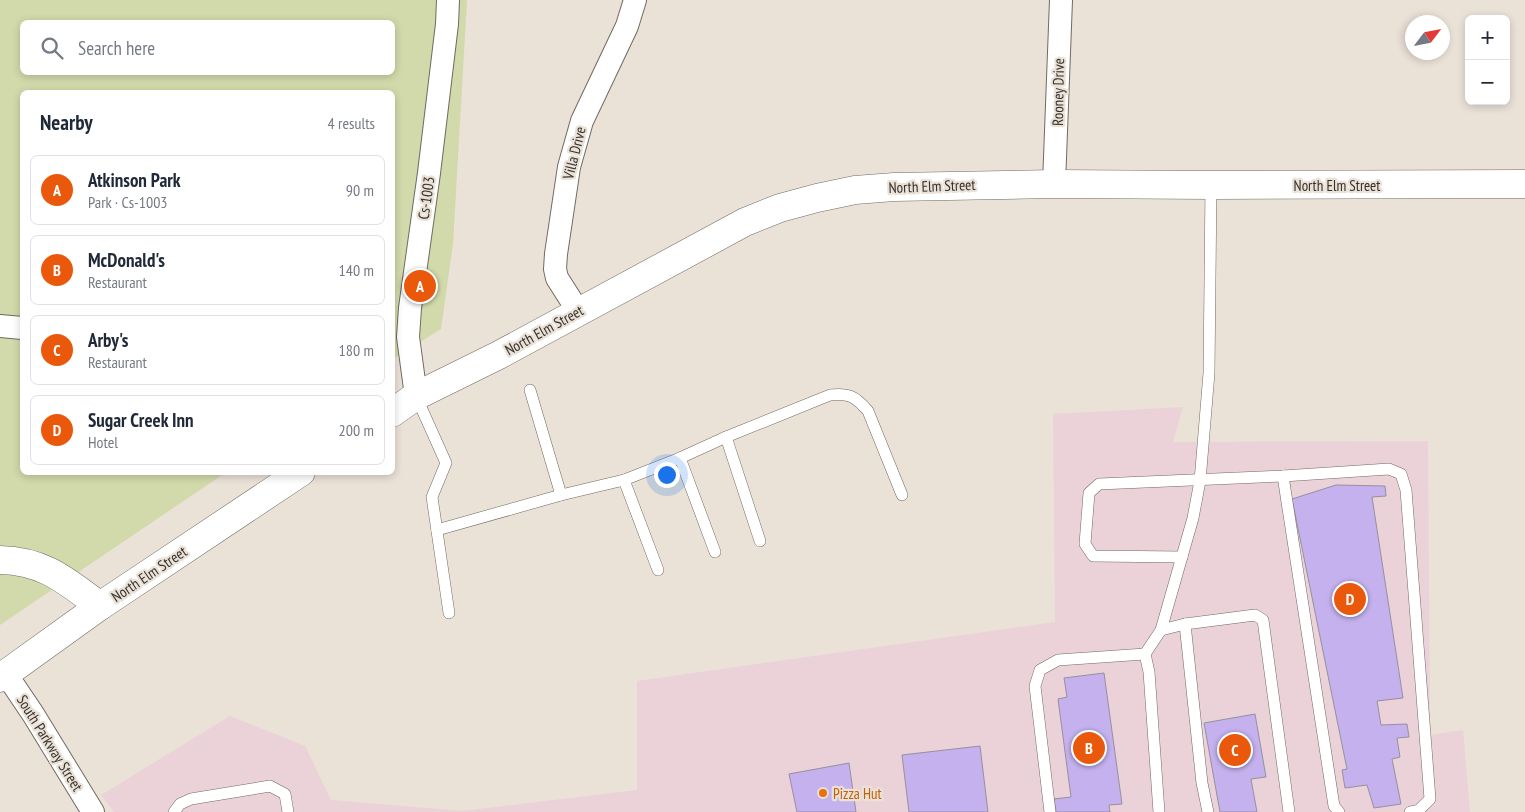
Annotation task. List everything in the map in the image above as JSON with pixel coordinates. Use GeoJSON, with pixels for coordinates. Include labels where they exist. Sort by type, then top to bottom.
{"type":"FeatureCollection","features":[{"type":"Feature","properties":{"kind":"street","name":"Cs-1003"},"geometry":{"type":"LineString","coordinates":[[416,396],[408,337],[410,308],[429,174],[447,24],[448,0]]}},
{"type":"Feature","properties":{"kind":"street","name":"Villa Drive"},"geometry":{"type":"LineString","coordinates":[[578,311],[557,278],[555,269],[569,167],[582,121],[627,26],[635,0]]}},
{"type":"Feature","properties":{"kind":"street","name":"Rooney Drive"},"geometry":{"type":"LineString","coordinates":[[1054,184],[1061,0]]}},
{"type":"Feature","properties":{"kind":"street","name":"North Elm Street"},"geometry":{"type":"LineString","coordinates":[[395,411],[416,396],[499,355],[745,222],[780,208],[855,190],[894,187],[1054,184],[1525,184]]}},
{"type":"Feature","properties":{"kind":"street"},"geometry":{"type":"LineString","coordinates":[[0,326],[20,328]]}},
{"type":"Feature","properties":{"kind":"street","name":"North Elm Street"},"geometry":{"type":"LineString","coordinates":[[3,676],[100,606],[296,475]]}},
{"type":"Feature","properties":{"kind":"street"},"geometry":{"type":"LineString","coordinates":[[0,560],[15,560],[44,567],[60,576],[100,606]]}},
{"type":"Feature","properties":{"kind":"street","name":"South Parkway Street"},"geometry":{"type":"LineString","coordinates":[[3,676],[33,714],[93,812]]}},
{"type":"Feature","properties":{"kind":"lane"},"geometry":{"type":"LineString","coordinates":[[1159,812],[1149,672],[1145,654],[1161,630],[1193,518],[1200,481],[1209,373],[1210,185]]}},
{"type":"Feature","properties":{"kind":"lane"},"geometry":{"type":"LineString","coordinates":[[530,390],[561,495]]}},
{"type":"Feature","properties":{"kind":"lane"},"geometry":{"type":"LineString","coordinates":[[437,530],[561,495],[624,480],[830,395],[843,394],[852,396],[860,401],[868,411],[902,495]]}},
{"type":"Feature","properties":{"kind":"lane"},"geometry":{"type":"LineString","coordinates":[[416,396],[446,463],[432,497],[449,613]]}},
{"type":"Feature","properties":{"kind":"lane"},"geometry":{"type":"LineString","coordinates":[[726,437],[760,541]]}},
{"type":"Feature","properties":{"kind":"lane"},"geometry":{"type":"LineString","coordinates":[[680,458],[715,552]]}},
{"type":"Feature","properties":{"kind":"lane"},"geometry":{"type":"LineString","coordinates":[[1182,557],[1092,556],[1085,544],[1089,493],[1099,484],[1200,481],[1389,469],[1401,474],[1406,490],[1430,799],[1419,810],[1410,812]]}},
{"type":"Feature","properties":{"kind":"lane"},"geometry":{"type":"LineString","coordinates":[[1283,476],[1334,806],[1339,812]]}},
{"type":"Feature","properties":{"kind":"lane"},"geometry":{"type":"LineString","coordinates":[[624,480],[658,570]]}},
{"type":"Feature","properties":{"kind":"lane"},"geometry":{"type":"LineString","coordinates":[[1161,630],[1185,624],[1255,615],[1263,620],[1288,812]]}},
{"type":"Feature","properties":{"kind":"lane"},"geometry":{"type":"LineString","coordinates":[[1185,624],[1202,783],[1208,812]]}},
{"type":"Feature","properties":{"kind":"lane"},"geometry":{"type":"LineString","coordinates":[[1050,812],[1034,686],[1040,670],[1058,660],[1145,654]]}},
{"type":"Feature","properties":{"kind":"lane"},"geometry":{"type":"LineString","coordinates":[[174,812],[180,804],[191,799],[270,786],[285,794],[288,812]]}},
{"type":"Feature","properties":{"kind":"shaded area"},"geometry":{"type":"Polygon","coordinates":[[[1183,407],[1173,442],[1428,441],[1430,735],[1463,730],[1470,812],[114,812],[101,795],[230,716],[305,746],[331,800],[462,811],[637,790],[637,681],[1055,622],[1053,414],[1183,407]]]}},
{"type":"Feature","properties":{"kind":"green space"},"geometry":{"type":"Polygon","coordinates":[[[0,0],[467,0],[453,244],[441,329],[395,358],[395,90],[20,90],[20,475],[222,475],[0,625],[0,0]]]}},
{"type":"Feature","properties":{"kind":"building"},"geometry":{"type":"Polygon","coordinates":[[[1336,485],[1385,486],[1386,496],[1372,497],[1403,698],[1377,701],[1381,725],[1407,724],[1409,737],[1397,738],[1400,757],[1392,759],[1401,804],[1374,808],[1367,785],[1345,788],[1342,770],[1347,769],[1292,499],[1336,485]]]}},
{"type":"Feature","properties":{"kind":"building"},"geometry":{"type":"Polygon","coordinates":[[[1104,673],[1122,804],[1109,805],[1110,812],[1056,812],[1054,799],[1071,797],[1058,699],[1067,697],[1064,678],[1104,673]]]}},
{"type":"Feature","properties":{"kind":"building"},"geometry":{"type":"Polygon","coordinates":[[[1255,714],[1266,777],[1251,779],[1257,812],[1220,812],[1204,723],[1255,714]]]}},
{"type":"Feature","properties":{"kind":"building"},"geometry":{"type":"Polygon","coordinates":[[[980,746],[988,812],[909,812],[902,755],[980,746]]]}},
{"type":"Feature","properties":{"kind":"building","name":"Pizza Hut"},"geometry":{"type":"Polygon","coordinates":[[[849,763],[856,812],[797,812],[789,774],[849,763]]]}},
{"type":"Feature","properties":{"kind":"place","name":"Atkinson Park"},"geometry":{"type":"Point","coordinates":[420,286]}},
{"type":"Feature","properties":{"kind":"place","name":"Sugar Creek Inn"},"geometry":{"type":"Point","coordinates":[1350,599]}},
{"type":"Feature","properties":{"kind":"place","name":"McDonald's"},"geometry":{"type":"Point","coordinates":[1089,748]}},
{"type":"Feature","properties":{"kind":"place","name":"Arby's"},"geometry":{"type":"Point","coordinates":[1235,750]}},
{"type":"Feature","properties":{"kind":"place","name":"Pizza Hut"},"geometry":{"type":"Point","coordinates":[823,793]}}]}
